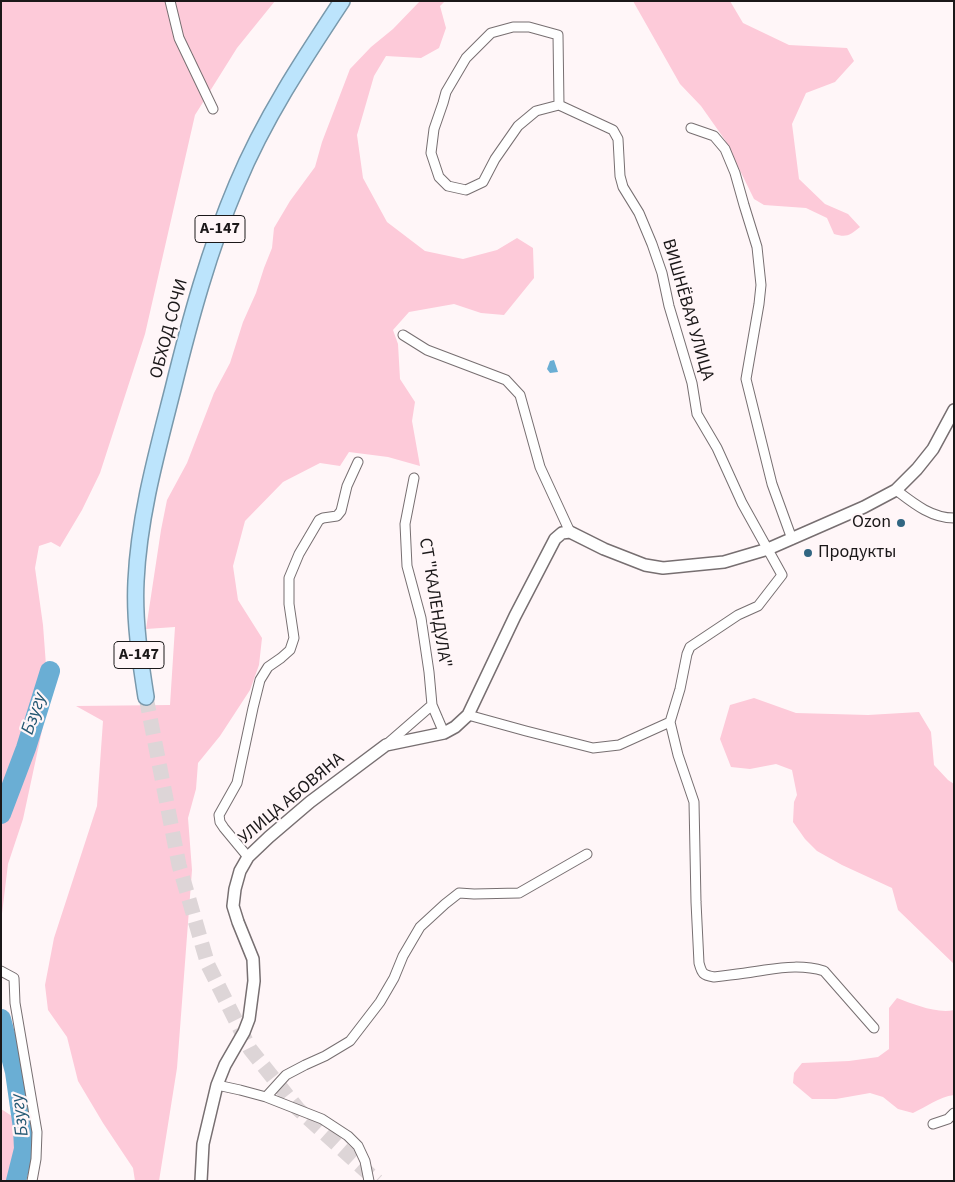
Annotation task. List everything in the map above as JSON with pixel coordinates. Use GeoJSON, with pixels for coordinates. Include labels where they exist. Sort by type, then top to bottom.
{"type":"FeatureCollection","features":[{"type":"Feature","properties":{"kind":"highway","name":"ОБХОД СОЧИ"},"geometry":{"type":"LineString","coordinates":[[146,697],[139,652],[136,612],[136,580],[140,541],[150,479],[192,314],[213,246],[237,184],[262,130],[301,64],[342,1]]}},
{"type":"Feature","properties":{"kind":"street"},"geometry":{"type":"LineString","coordinates":[[170,1],[179,38],[213,108]]}},
{"type":"Feature","properties":{"kind":"street"},"geometry":{"type":"LineString","coordinates":[[513,27],[529,27],[558,35],[559,105],[536,110],[518,126],[483,182],[466,190],[448,186],[439,177],[431,153],[434,129],[446,92],[466,58],[491,34],[513,27]]}},
{"type":"Feature","properties":{"kind":"street","name":"ВИШНЁВАЯ УЛИЦА"},"geometry":{"type":"LineString","coordinates":[[559,105],[613,130],[618,139],[620,176],[623,187],[639,213],[662,274],[669,306],[692,383],[697,414],[717,448],[742,503],[782,575],[758,606],[738,615],[690,647],[670,722]]}},
{"type":"Feature","properties":{"kind":"street"},"geometry":{"type":"LineString","coordinates":[[691,128],[714,136],[725,150],[735,173],[758,247],[761,285],[746,379],[772,484],[792,539]]}},
{"type":"Feature","properties":{"kind":"street"},"geometry":{"type":"LineString","coordinates":[[403,335],[427,350],[506,380],[520,395],[540,467],[570,532],[645,565],[663,568],[724,562],[768,549],[864,507],[896,490],[917,469],[933,449],[954,410]]}},
{"type":"Feature","properties":{"kind":"street"},"geometry":{"type":"LineString","coordinates":[[248,857],[224,828],[220,822],[219,815],[237,783],[260,680],[268,667],[290,650],[294,638],[289,604],[289,578],[299,554],[320,520],[337,516],[341,511],[347,486],[358,462]]}},
{"type":"Feature","properties":{"kind":"street","name":"СТ \"КАЛЕНДУЛА\""},"geometry":{"type":"LineString","coordinates":[[414,478],[405,524],[407,566],[421,618],[432,705],[444,733]]}},
{"type":"Feature","properties":{"kind":"street"},"geometry":{"type":"LineString","coordinates":[[896,490],[933,514],[945,518],[954,518]]}},
{"type":"Feature","properties":{"kind":"street","name":"УЛИЦА АБОВЯНА"},"geometry":{"type":"LineString","coordinates":[[201,1181],[203,1144],[217,1086],[224,1065],[250,1019],[254,981],[253,959],[233,906],[240,871],[248,857],[269,837],[310,802],[386,745],[444,733],[455,727],[468,715],[515,616],[555,539],[562,533],[570,532]]}},
{"type":"Feature","properties":{"kind":"street"},"geometry":{"type":"LineString","coordinates":[[386,745],[432,705]]}},
{"type":"Feature","properties":{"kind":"street"},"geometry":{"type":"LineString","coordinates":[[468,715],[593,748],[619,745],[670,722],[678,755],[694,802],[696,902],[701,972],[705,976],[714,977],[781,967],[808,967],[824,971],[874,1028]]}},
{"type":"Feature","properties":{"kind":"street"},"geometry":{"type":"LineString","coordinates":[[266,1097],[286,1075],[325,1056],[350,1041],[380,1002],[420,927],[459,893],[519,893],[587,854]]}},
{"type":"Feature","properties":{"kind":"street"},"geometry":{"type":"LineString","coordinates":[[1,971],[14,978],[15,1003],[37,1132],[36,1159],[32,1181]]}},
{"type":"Feature","properties":{"kind":"street"},"geometry":{"type":"LineString","coordinates":[[217,1086],[266,1097],[322,1119],[348,1136],[358,1146],[370,1181]]}},
{"type":"Feature","properties":{"kind":"street"},"geometry":{"type":"LineString","coordinates":[[933,1124],[948,1119],[954,1113]]}},
{"type":"Feature","properties":{"kind":"shaded area"},"geometry":{"type":"Polygon","coordinates":[[[1,1],[275,1],[237,48],[195,115],[145,334],[100,473],[82,510],[60,547],[51,542],[39,546],[35,568],[43,625],[47,679],[43,726],[23,819],[8,864],[1,922],[1,1]]]}},
{"type":"Feature","properties":{"kind":"shaded area"},"geometry":{"type":"Polygon","coordinates":[[[420,1],[445,1],[440,6],[446,28],[439,48],[421,58],[386,56],[374,76],[357,135],[363,178],[387,222],[425,251],[463,259],[497,250],[517,238],[533,248],[534,278],[504,315],[481,313],[454,304],[409,312],[393,330],[398,344],[400,379],[415,402],[412,421],[420,466],[388,457],[349,452],[340,466],[320,463],[283,482],[245,521],[233,566],[238,600],[262,638],[259,665],[250,690],[220,736],[198,763],[196,789],[188,818],[192,870],[177,1068],[159,1181],[135,1181],[133,1168],[78,1081],[67,1037],[48,1010],[45,985],[54,938],[97,806],[103,721],[76,706],[170,705],[175,627],[146,629],[167,500],[187,463],[214,393],[230,363],[243,322],[256,293],[272,248],[274,228],[290,201],[315,167],[322,142],[350,69],[420,1]]]}},
{"type":"Feature","properties":{"kind":"shaded area"},"geometry":{"type":"Polygon","coordinates":[[[633,1],[730,1],[743,23],[789,45],[847,48],[854,61],[835,82],[806,93],[792,124],[799,179],[825,204],[848,214],[860,227],[848,235],[834,234],[827,218],[806,208],[764,205],[754,199],[725,140],[701,106],[680,84],[633,1]]]}},
{"type":"Feature","properties":{"kind":"shaded area"},"geometry":{"type":"Polygon","coordinates":[[[754,698],[796,713],[868,715],[919,712],[931,732],[934,765],[954,784],[954,964],[898,910],[892,888],[817,851],[805,839],[793,822],[794,802],[797,795],[792,770],[776,764],[750,769],[731,767],[720,739],[730,705],[754,698]]]}},
{"type":"Feature","properties":{"kind":"shaded area"},"geometry":{"type":"Polygon","coordinates":[[[897,998],[933,1010],[954,1010],[954,1095],[938,1100],[913,1113],[898,1109],[883,1097],[870,1093],[836,1099],[812,1099],[793,1083],[794,1073],[802,1063],[849,1061],[878,1057],[889,1049],[889,1008],[897,998]]]}},
{"type":"Feature","properties":{"kind":"shaded area"},"geometry":{"type":"Polygon","coordinates":[[[1,1109],[15,1118],[22,1142],[18,1181],[1,1181],[1,1109]]]}},
{"type":"Feature","properties":{"kind":"water"},"geometry":{"type":"Polygon","coordinates":[[[554,360],[558,372],[550,373],[547,369],[550,361],[554,360]]]}},
{"type":"Feature","properties":{"kind":"waterway","name":"Бзугу"},"geometry":{"type":"LineString","coordinates":[[1,814],[26,748],[50,671]]}},
{"type":"Feature","properties":{"kind":"waterway","name":"Бзугу"},"geometry":{"type":"LineString","coordinates":[[1,1019],[15,1072],[23,1128],[24,1149],[16,1181]]}},
{"type":"Feature","properties":{"kind":"tunnel"},"geometry":{"type":"LineString","coordinates":[[146,697],[179,865],[208,965],[250,1049],[298,1109],[377,1181]]}},
{"type":"Feature","properties":{"kind":"place","name":"Ozon"},"geometry":{"type":"Point","coordinates":[901,523]}},
{"type":"Feature","properties":{"kind":"place","name":"Продукты"},"geometry":{"type":"Point","coordinates":[808,553]}}]}
